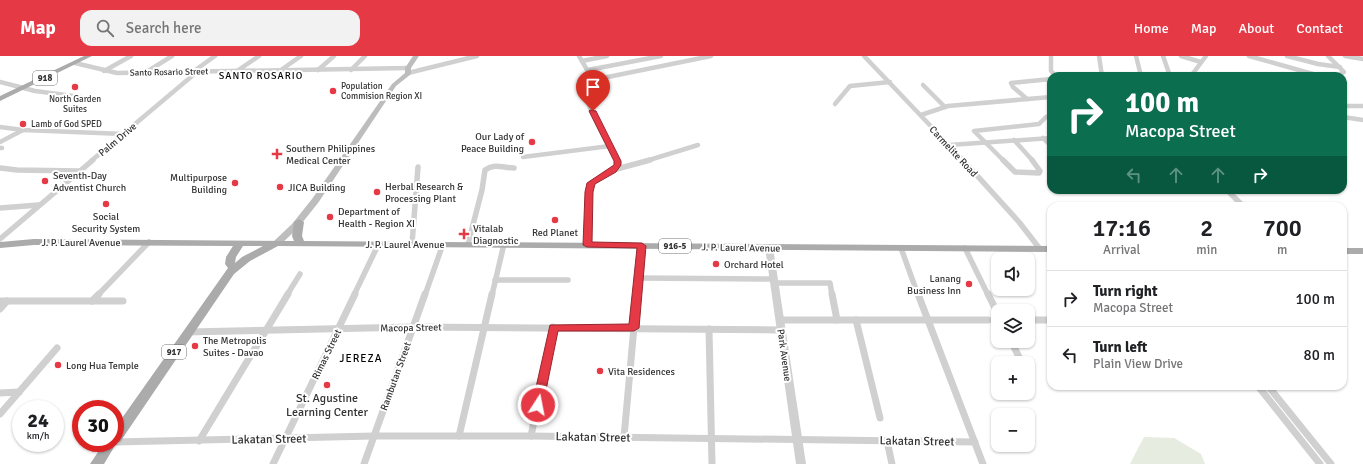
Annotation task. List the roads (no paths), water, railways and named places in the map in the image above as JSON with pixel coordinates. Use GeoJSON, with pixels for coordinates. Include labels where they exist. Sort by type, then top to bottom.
{"type":"FeatureCollection","features":[{"type":"Feature","properties":{"kind":"main road","name":"918"},"geometry":{"type":"LineString","coordinates":[[0,99],[89,56]]}},
{"type":"Feature","properties":{"kind":"main road"},"geometry":{"type":"LineString","coordinates":[[277,243],[299,222],[394,85],[408,70],[416,56]]}},
{"type":"Feature","properties":{"kind":"main road"},"geometry":{"type":"LineString","coordinates":[[299,222],[297,236],[300,243]]}},
{"type":"Feature","properties":{"kind":"main road","name":"J. P. Laurel Avenue"},"geometry":{"type":"LineString","coordinates":[[0,245],[46,242],[149,242],[1047,249]]}},
{"type":"Feature","properties":{"kind":"main road"},"geometry":{"type":"LineString","coordinates":[[234,268],[230,264],[230,260],[240,243]]}},
{"type":"Feature","properties":{"kind":"main road","name":"917"},"geometry":{"type":"LineString","coordinates":[[124,425],[234,268],[249,257],[277,243]]}},
{"type":"Feature","properties":{"kind":"main road"},"geometry":{"type":"LineString","coordinates":[[1347,251],[1363,251]]}},
{"type":"Feature","properties":{"kind":"main road"},"geometry":{"type":"LineString","coordinates":[[97,464],[105,452]]}},
{"type":"Feature","properties":{"kind":"street"},"geometry":{"type":"LineString","coordinates":[[104,71],[131,56]]}},
{"type":"Feature","properties":{"kind":"street"},"geometry":{"type":"LineString","coordinates":[[148,71],[172,56]]}},
{"type":"Feature","properties":{"kind":"street","name":"Palm Drive"},"geometry":{"type":"LineString","coordinates":[[0,239],[215,56]]}},
{"type":"Feature","properties":{"kind":"street"},"geometry":{"type":"LineString","coordinates":[[237,71],[259,56]]}},
{"type":"Feature","properties":{"kind":"street"},"geometry":{"type":"LineString","coordinates":[[281,70],[301,56]]}},
{"type":"Feature","properties":{"kind":"street"},"geometry":{"type":"LineString","coordinates":[[318,70],[334,56]]}},
{"type":"Feature","properties":{"kind":"street"},"geometry":{"type":"LineString","coordinates":[[351,70],[365,56]]}},
{"type":"Feature","properties":{"kind":"street","name":"Santo Rosario Street"},"geometry":{"type":"LineString","coordinates":[[74,63],[114,73],[148,71],[408,70],[478,56]]}},
{"type":"Feature","properties":{"kind":"street"},"geometry":{"type":"LineString","coordinates":[[580,56],[593,80]]}},
{"type":"Feature","properties":{"kind":"street"},"geometry":{"type":"LineString","coordinates":[[582,61],[607,56]]}},
{"type":"Feature","properties":{"kind":"street"},"geometry":{"type":"LineString","coordinates":[[588,70],[661,56]]}},
{"type":"Feature","properties":{"kind":"street"},"geometry":{"type":"LineString","coordinates":[[686,56],[694,59]]}},
{"type":"Feature","properties":{"kind":"street"},"geometry":{"type":"LineString","coordinates":[[613,170],[618,165],[617,161],[593,111],[586,92],[586,89],[593,80],[711,56]]}},
{"type":"Feature","properties":{"kind":"street","name":"Carmelite Road"},"geometry":{"type":"LineString","coordinates":[[864,56],[949,145],[1019,222],[1040,249]]}},
{"type":"Feature","properties":{"kind":"street"},"geometry":{"type":"LineString","coordinates":[[1051,56],[1051,72]]}},
{"type":"Feature","properties":{"kind":"street"},"geometry":{"type":"LineString","coordinates":[[1099,56],[1101,72]]}},
{"type":"Feature","properties":{"kind":"street"},"geometry":{"type":"LineString","coordinates":[[1136,56],[1140,72]]}},
{"type":"Feature","properties":{"kind":"street"},"geometry":{"type":"LineString","coordinates":[[1163,56],[1169,72]]}},
{"type":"Feature","properties":{"kind":"street"},"geometry":{"type":"LineString","coordinates":[[1181,56],[1201,62]]}},
{"type":"Feature","properties":{"kind":"street"},"geometry":{"type":"LineString","coordinates":[[1194,72],[1206,56]]}},
{"type":"Feature","properties":{"kind":"street"},"geometry":{"type":"LineString","coordinates":[[1249,56],[1306,72]]}},
{"type":"Feature","properties":{"kind":"street"},"geometry":{"type":"LineString","coordinates":[[1287,56],[1318,64],[1340,67]]}},
{"type":"Feature","properties":{"kind":"street"},"geometry":{"type":"LineString","coordinates":[[1328,56],[1343,72]]}},
{"type":"Feature","properties":{"kind":"street"},"geometry":{"type":"LineString","coordinates":[[1345,56],[1363,59]]}},
{"type":"Feature","properties":{"kind":"street"},"geometry":{"type":"LineString","coordinates":[[1027,99],[1013,87],[1011,83],[1047,79]]}},
{"type":"Feature","properties":{"kind":"street"},"geometry":{"type":"LineString","coordinates":[[0,82],[23,88],[81,98]]}},
{"type":"Feature","properties":{"kind":"street"},"geometry":{"type":"LineString","coordinates":[[835,104],[850,86],[890,82]]}},
{"type":"Feature","properties":{"kind":"street"},"geometry":{"type":"LineString","coordinates":[[923,85],[945,107]]}},
{"type":"Feature","properties":{"kind":"street"},"geometry":{"type":"LineString","coordinates":[[921,116],[945,107],[1047,97]]}},
{"type":"Feature","properties":{"kind":"street"},"geometry":{"type":"LineString","coordinates":[[1347,106],[1363,106]]}},
{"type":"Feature","properties":{"kind":"street"},"geometry":{"type":"LineString","coordinates":[[1014,140],[1030,157],[1041,172],[1037,174],[1017,173],[974,131],[1036,125],[1041,124],[1047,117]]}},
{"type":"Feature","properties":{"kind":"street"},"geometry":{"type":"LineString","coordinates":[[1347,118],[1363,120]]}},
{"type":"Feature","properties":{"kind":"street"},"geometry":{"type":"LineString","coordinates":[[0,127],[23,130],[124,134]]}},
{"type":"Feature","properties":{"kind":"street"},"geometry":{"type":"LineString","coordinates":[[0,142],[23,130]]}},
{"type":"Feature","properties":{"kind":"street"},"geometry":{"type":"LineString","coordinates":[[1043,138],[1047,142]]}},
{"type":"Feature","properties":{"kind":"street"},"geometry":{"type":"LineString","coordinates":[[949,145],[1047,138]]}},
{"type":"Feature","properties":{"kind":"street"},"geometry":{"type":"LineString","coordinates":[[587,245],[590,187],[595,180],[613,170],[660,158],[698,145]]}},
{"type":"Feature","properties":{"kind":"street"},"geometry":{"type":"LineString","coordinates":[[523,158],[610,146]]}},
{"type":"Feature","properties":{"kind":"street"},"geometry":{"type":"LineString","coordinates":[[468,244],[482,190],[485,170],[489,167],[498,165],[504,168],[514,168]]}},
{"type":"Feature","properties":{"kind":"street"},"geometry":{"type":"LineString","coordinates":[[412,244],[418,167]]}},
{"type":"Feature","properties":{"kind":"street"},"geometry":{"type":"LineString","coordinates":[[0,168],[17,170],[79,171]]}},
{"type":"Feature","properties":{"kind":"street"},"geometry":{"type":"LineString","coordinates":[[1232,194],[1241,202]]}},
{"type":"Feature","properties":{"kind":"street"},"geometry":{"type":"LineString","coordinates":[[1234,194],[1241,202]]}},
{"type":"Feature","properties":{"kind":"street"},"geometry":{"type":"LineString","coordinates":[[0,208],[40,205]]}},
{"type":"Feature","properties":{"kind":"street"},"geometry":{"type":"LineString","coordinates":[[92,301],[149,242]]}},
{"type":"Feature","properties":{"kind":"street","name":"Rimas Street"},"geometry":{"type":"LineString","coordinates":[[273,464],[379,244]]}},
{"type":"Feature","properties":{"kind":"street","name":"Rambutan Street"},"geometry":{"type":"LineString","coordinates":[[364,464],[443,244]]}},
{"type":"Feature","properties":{"kind":"street"},"geometry":{"type":"LineString","coordinates":[[459,436],[504,244]]}},
{"type":"Feature","properties":{"kind":"street"},"geometry":{"type":"LineString","coordinates":[[624,437],[642,246]]}},
{"type":"Feature","properties":{"kind":"street","name":"Park Avenue"},"geometry":{"type":"LineString","coordinates":[[769,247],[801,464]]}},
{"type":"Feature","properties":{"kind":"street"},"geometry":{"type":"LineString","coordinates":[[901,248],[927,320],[983,464]]}},
{"type":"Feature","properties":{"kind":"street"},"geometry":{"type":"LineString","coordinates":[[965,248],[993,304]]}},
{"type":"Feature","properties":{"kind":"street"},"geometry":{"type":"LineString","coordinates":[[199,440],[300,274]]}},
{"type":"Feature","properties":{"kind":"street"},"geometry":{"type":"LineString","coordinates":[[638,278],[830,283],[837,320]]}},
{"type":"Feature","properties":{"kind":"street"},"geometry":{"type":"LineString","coordinates":[[496,280],[568,280]]}},
{"type":"Feature","properties":{"kind":"street"},"geometry":{"type":"LineString","coordinates":[[0,309],[4,301],[123,300]]}},
{"type":"Feature","properties":{"kind":"street"},"geometry":{"type":"LineString","coordinates":[[780,320],[988,320]]}},
{"type":"Feature","properties":{"kind":"street"},"geometry":{"type":"LineString","coordinates":[[856,320],[880,418]]}},
{"type":"Feature","properties":{"kind":"street"},"geometry":{"type":"LineString","coordinates":[[1035,320],[1047,320]]}},
{"type":"Feature","properties":{"kind":"street","name":"Macopa Street"},"geometry":{"type":"LineString","coordinates":[[188,332],[413,327],[781,330]]}},
{"type":"Feature","properties":{"kind":"street"},"geometry":{"type":"LineString","coordinates":[[531,436],[553,327]]}},
{"type":"Feature","properties":{"kind":"street"},"geometry":{"type":"LineString","coordinates":[[709,329],[712,464]]}},
{"type":"Feature","properties":{"kind":"street"},"geometry":{"type":"LineString","coordinates":[[0,414],[57,348]]}},
{"type":"Feature","properties":{"kind":"street"},"geometry":{"type":"LineString","coordinates":[[1261,390],[1320,464]]}},
{"type":"Feature","properties":{"kind":"street"},"geometry":{"type":"LineString","coordinates":[[1271,390],[1331,464]]}},
{"type":"Feature","properties":{"kind":"street"},"geometry":{"type":"LineString","coordinates":[[0,393],[19,392]]}},
{"type":"Feature","properties":{"kind":"street","name":"Lakatan Street"},"geometry":{"type":"LineString","coordinates":[[124,442],[374,436],[531,436],[975,442]]}},
{"type":"Feature","properties":{"kind":"street"},"geometry":{"type":"LineString","coordinates":[[887,441],[892,464]]}},
{"type":"Feature","properties":{"kind":"place","name":"North Garden Suites"},"geometry":{"type":"Point","coordinates":[75,87]}},
{"type":"Feature","properties":{"kind":"place","name":"Population Commision Region XI"},"geometry":{"type":"Point","coordinates":[333,91]}},
{"type":"Feature","properties":{"kind":"place","name":"Lamb of God SPED"},"geometry":{"type":"Point","coordinates":[23,124]}},
{"type":"Feature","properties":{"kind":"place","name":"Our Lady of Peace Building"},"geometry":{"type":"Point","coordinates":[532,142]}},
{"type":"Feature","properties":{"kind":"place","name":"Southern Philippines Medical Center"},"geometry":{"type":"Point","coordinates":[277,154]}},
{"type":"Feature","properties":{"kind":"place","name":"Seventh-Day Adventist Church"},"geometry":{"type":"Point","coordinates":[45,181]}},
{"type":"Feature","properties":{"kind":"place","name":"Multipurpose Building"},"geometry":{"type":"Point","coordinates":[235,183]}},
{"type":"Feature","properties":{"kind":"place","name":"JICA Building"},"geometry":{"type":"Point","coordinates":[280,187]}},
{"type":"Feature","properties":{"kind":"place","name":"Herbal Research & Processing Plant"},"geometry":{"type":"Point","coordinates":[377,192]}},
{"type":"Feature","properties":{"kind":"place","name":"Social Security System"},"geometry":{"type":"Point","coordinates":[106,204]}},
{"type":"Feature","properties":{"kind":"place","name":"Department of Health - Region XI"},"geometry":{"type":"Point","coordinates":[330,217]}},
{"type":"Feature","properties":{"kind":"place","name":"Red Planet"},"geometry":{"type":"Point","coordinates":[555,220]}},
{"type":"Feature","properties":{"kind":"place","name":"Vitalab Diagnostic"},"geometry":{"type":"Point","coordinates":[464,234]}},
{"type":"Feature","properties":{"kind":"place","name":"Orchard Hotel"},"geometry":{"type":"Point","coordinates":[716,264]}},
{"type":"Feature","properties":{"kind":"place","name":"Lanang Business Inn"},"geometry":{"type":"Point","coordinates":[969,284]}},
{"type":"Feature","properties":{"kind":"place","name":"The Metropolis Suites - Davao"},"geometry":{"type":"Point","coordinates":[195,346]}},
{"type":"Feature","properties":{"kind":"place","name":"Long Hua Temple"},"geometry":{"type":"Point","coordinates":[58,365]}},
{"type":"Feature","properties":{"kind":"place","name":"Vita Residences"},"geometry":{"type":"Point","coordinates":[600,371]}},
{"type":"Feature","properties":{"kind":"place","name":"St. Agustine Learning Center"},"geometry":{"type":"Point","coordinates":[327,385]}},
{"type":"Feature","properties":{"kind":"district","name":"SANTO ROSARIO"},"geometry":{"type":"Point","coordinates":[261,75]}},
{"type":"Feature","properties":{"kind":"district","name":"JEREZA"},"geometry":{"type":"Point","coordinates":[361,358]}}]}
